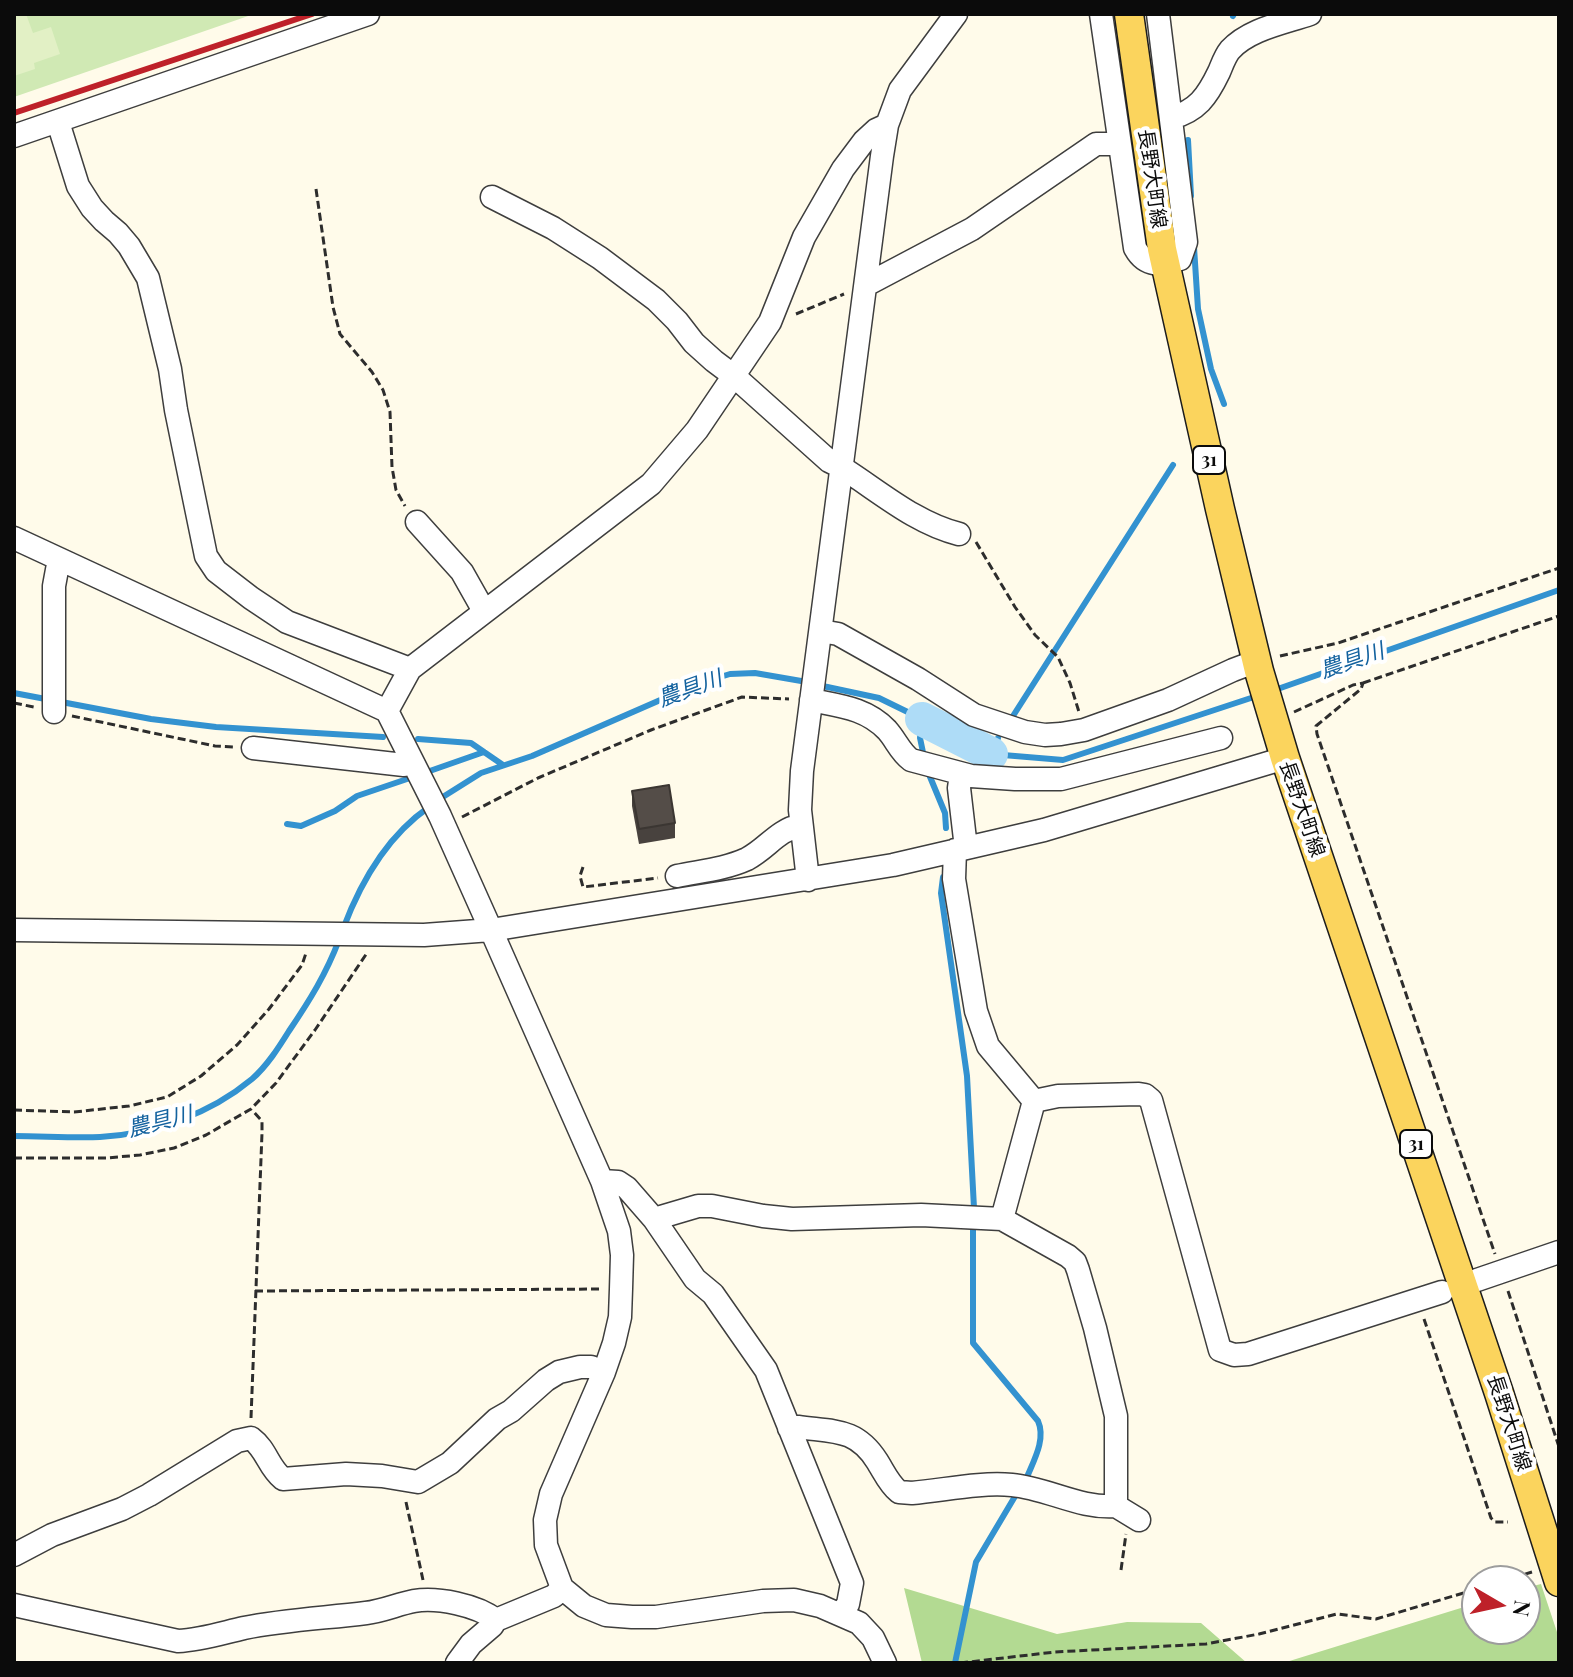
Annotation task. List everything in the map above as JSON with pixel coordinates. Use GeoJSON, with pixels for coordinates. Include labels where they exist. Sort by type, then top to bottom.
{"type":"FeatureCollection","features":[{"type":"Feature","properties":{"kind":"main road","name":"長野大町線"},"geometry":{"type":"LineString","coordinates":[[1129,14],[1162,249],[1258,666],[1285,758],[1408,1118],[1557,1574]]}},
{"type":"Feature","properties":{"kind":"street"},"geometry":{"type":"LineString","coordinates":[[14,136],[368,14]]}},
{"type":"Feature","properties":{"kind":"street"},"geometry":{"type":"LineString","coordinates":[[808,880],[801,825],[802,771],[887,125],[900,90],[956,14]]}},
{"type":"Feature","properties":{"kind":"street"},"geometry":{"type":"LineString","coordinates":[[1101,14],[1135,248],[1140,258],[1150,263],[1166,264],[1180,259],[1186,242],[1158,14]]}},
{"type":"Feature","properties":{"kind":"street"},"geometry":{"type":"LineString","coordinates":[[1171,118],[1194,108],[1213,83],[1229,51],[1245,37],[1310,14]]}},
{"type":"Feature","properties":{"kind":"street"},"geometry":{"type":"LineString","coordinates":[[58,122],[78,186],[98,215],[129,246],[148,278],[170,369],[206,556],[216,571],[287,622],[410,669]]}},
{"type":"Feature","properties":{"kind":"street"},"geometry":{"type":"LineString","coordinates":[[387,711],[410,669],[651,484],[697,430],[770,322],[804,237],[843,169],[864,141],[887,125]]}},
{"type":"Feature","properties":{"kind":"street"},"geometry":{"type":"LineString","coordinates":[[866,285],[972,229],[1096,144],[1119,144]]}},
{"type":"Feature","properties":{"kind":"street"},"geometry":{"type":"LineString","coordinates":[[492,197],[553,228],[656,300],[694,343],[829,461],[921,520],[959,534]]}},
{"type":"Feature","properties":{"kind":"street"},"geometry":{"type":"LineString","coordinates":[[417,522],[462,572],[484,611]]}},
{"type":"Feature","properties":{"kind":"street"},"geometry":{"type":"LineString","coordinates":[[14,538],[387,711],[442,821],[491,930],[602,1181],[619,1231],[622,1255],[620,1317],[614,1343],[551,1494],[545,1520],[546,1545],[562,1588],[584,1606],[606,1615],[656,1617],[763,1601],[794,1600],[820,1606],[859,1623],[873,1638],[885,1663]]}},
{"type":"Feature","properties":{"kind":"street"},"geometry":{"type":"LineString","coordinates":[[54,704],[54,586],[59,559]]}},
{"type":"Feature","properties":{"kind":"street"},"geometry":{"type":"LineString","coordinates":[[820,636],[838,634],[974,715],[999,725],[1045,735],[1084,730],[1168,700],[1233,670],[1258,666]]}},
{"type":"Feature","properties":{"kind":"street"},"geometry":{"type":"LineString","coordinates":[[812,696],[861,711],[887,731],[911,760],[971,776],[1061,779],[1221,738]]}},
{"type":"Feature","properties":{"kind":"street"},"geometry":{"type":"LineString","coordinates":[[253,748],[414,766]]}},
{"type":"Feature","properties":{"kind":"street"},"geometry":{"type":"LineString","coordinates":[[14,930],[424,935],[491,930],[893,865],[1044,830],[1285,758]]}},
{"type":"Feature","properties":{"kind":"street"},"geometry":{"type":"LineString","coordinates":[[950,771],[959,788],[961,849],[954,879],[976,1011],[988,1046],[1034,1101]]}},
{"type":"Feature","properties":{"kind":"street"},"geometry":{"type":"LineString","coordinates":[[677,876],[732,866],[762,850],[787,829],[801,825]]}},
{"type":"Feature","properties":{"kind":"street"},"geometry":{"type":"LineString","coordinates":[[1034,1101],[1058,1096],[1139,1094],[1151,1100],[1220,1350],[1234,1355],[1248,1354],[1442,1292]]}},
{"type":"Feature","properties":{"kind":"street"},"geometry":{"type":"LineString","coordinates":[[1002,1219],[1034,1101]]}},
{"type":"Feature","properties":{"kind":"street"},"geometry":{"type":"LineString","coordinates":[[602,1181],[618,1182],[627,1188],[654,1219],[695,1279],[713,1294],[758,1358],[771,1382],[852,1583],[848,1604],[841,1614]]}},
{"type":"Feature","properties":{"kind":"street"},"geometry":{"type":"LineString","coordinates":[[654,1219],[698,1206],[792,1219],[921,1215],[1002,1219],[1068,1256],[1078,1270],[1116,1416],[1128,1514],[1012,1485],[899,1492],[891,1485],[867,1447],[854,1437],[789,1428]]}},
{"type":"Feature","properties":{"kind":"street"},"geometry":{"type":"LineString","coordinates":[[1477,1280],[1559,1252]]}},
{"type":"Feature","properties":{"kind":"street"},"geometry":{"type":"LineString","coordinates":[[14,1555],[52,1535],[122,1509],[237,1441],[251,1438],[263,1448],[275,1473],[283,1479],[346,1474],[418,1482],[450,1463],[497,1419],[559,1372],[591,1367],[604,1372]]}},
{"type":"Feature","properties":{"kind":"street"},"geometry":{"type":"LineString","coordinates":[[457,1663],[496,1620],[554,1596],[562,1588]]}},
{"type":"Feature","properties":{"kind":"street"},"geometry":{"type":"LineString","coordinates":[[14,1605],[178,1641],[194,1641],[246,1628],[371,1613],[427,1600],[448,1602],[486,1613],[496,1620]]}},
{"type":"Feature","properties":{"kind":"path"},"geometry":{"type":"LineString","coordinates":[[316,189],[333,307],[340,334],[383,390],[390,412],[396,490],[417,522]]}},
{"type":"Feature","properties":{"kind":"path"},"geometry":{"type":"LineString","coordinates":[[770,322],[782,320],[866,285]]}},
{"type":"Feature","properties":{"kind":"path"},"geometry":{"type":"LineString","coordinates":[[959,534],[975,541],[1035,635],[1058,657],[1070,683],[1084,730]]}},
{"type":"Feature","properties":{"kind":"path"},"geometry":{"type":"LineString","coordinates":[[1258,666],[1338,643],[1559,568]]}},
{"type":"Feature","properties":{"kind":"path"},"geometry":{"type":"LineString","coordinates":[[1272,713],[1559,616]]}},
{"type":"Feature","properties":{"kind":"path"},"geometry":{"type":"LineString","coordinates":[[1363,683],[1361,689],[1316,726],[1317,734],[1559,1447]]}},
{"type":"Feature","properties":{"kind":"path"},"geometry":{"type":"LineString","coordinates":[[442,821],[651,730],[742,697],[812,696]]}},
{"type":"Feature","properties":{"kind":"path"},"geometry":{"type":"LineString","coordinates":[[14,703],[54,704],[215,746],[253,748]]}},
{"type":"Feature","properties":{"kind":"path"},"geometry":{"type":"LineString","coordinates":[[583,867],[580,876],[583,887],[677,876]]}},
{"type":"Feature","properties":{"kind":"path"},"geometry":{"type":"LineString","coordinates":[[14,1110],[74,1112],[129,1106],[167,1097],[201,1076],[237,1045],[302,965],[316,934]]}},
{"type":"Feature","properties":{"kind":"path"},"geometry":{"type":"LineString","coordinates":[[14,1158],[106,1158],[174,1148],[206,1135],[251,1109],[276,1083],[366,956],[367,934]]}},
{"type":"Feature","properties":{"kind":"path"},"geometry":{"type":"LineString","coordinates":[[251,1109],[262,1121],[251,1438]]}},
{"type":"Feature","properties":{"kind":"path"},"geometry":{"type":"LineString","coordinates":[[255,1291],[621,1289]]}},
{"type":"Feature","properties":{"kind":"path"},"geometry":{"type":"LineString","coordinates":[[1417,1301],[1491,1518],[1495,1522],[1508,1522]]}},
{"type":"Feature","properties":{"kind":"path"},"geometry":{"type":"LineString","coordinates":[[402,1479],[427,1600]]}},
{"type":"Feature","properties":{"kind":"path"},"geometry":{"type":"LineString","coordinates":[[1121,1570],[1128,1514]]}},
{"type":"Feature","properties":{"kind":"path"},"geometry":{"type":"LineString","coordinates":[[960,1663],[1055,1652],[1206,1644],[1337,1614],[1376,1619],[1461,1594]]}},
{"type":"Feature","properties":{"kind":"green space"},"geometry":{"type":"Polygon","coordinates":[[[26,14],[33,33],[51,27],[60,54],[34,63],[35,69],[14,76],[14,16],[26,14]]]}},
{"type":"Feature","properties":{"kind":"green space"},"geometry":{"type":"Polygon","coordinates":[[[254,14],[14,97],[14,16],[254,14]]]}},
{"type":"Feature","properties":{"kind":"green space"},"geometry":{"type":"Polygon","coordinates":[[[1541,1584],[1559,1632],[1559,1663],[1283,1663],[1461,1608],[1461,1645],[1541,1645],[1541,1584]]]}},
{"type":"Feature","properties":{"kind":"green space"},"geometry":{"type":"Polygon","coordinates":[[[904,1588],[1057,1634],[1127,1622],[1201,1623],[1247,1663],[922,1663],[904,1588]]]}},
{"type":"Feature","properties":{"kind":"building"},"geometry":{"type":"Polygon","coordinates":[[[669,785],[675,823],[639,829],[632,791],[669,785]]]}},
{"type":"Feature","properties":{"kind":"waterway"},"geometry":{"type":"LineString","coordinates":[[1188,140],[1191,196]]}},
{"type":"Feature","properties":{"kind":"waterway"},"geometry":{"type":"LineString","coordinates":[[1194,247],[1198,309],[1211,369],[1224,404]]}},
{"type":"Feature","properties":{"kind":"waterway"},"geometry":{"type":"LineString","coordinates":[[1013,716],[1173,465]]}},
{"type":"Feature","properties":{"kind":"waterway","name":"農具川"},"geometry":{"type":"LineString","coordinates":[[1272,691],[1559,590]]}},
{"type":"Feature","properties":{"kind":"waterway","name":"農具川"},"geometry":{"type":"LineString","coordinates":[[438,800],[481,773],[532,756],[697,684],[730,674],[755,673],[807,682]]}},
{"type":"Feature","properties":{"kind":"waterway","name":"農具川"},"geometry":{"type":"LineString","coordinates":[[818,685],[879,698],[922,719],[920,738],[924,757]]}},
{"type":"Feature","properties":{"kind":"waterway"},"geometry":{"type":"LineString","coordinates":[[14,693],[151,719],[216,727],[383,737]]}},
{"type":"Feature","properties":{"kind":"waterway","name":"農具川"},"geometry":{"type":"LineString","coordinates":[[998,738],[991,754],[1063,760],[1257,696]]}},
{"type":"Feature","properties":{"kind":"waterway","name":"農具川"},"geometry":{"type":"LineString","coordinates":[[922,719],[991,754]]}},
{"type":"Feature","properties":{"kind":"waterway"},"geometry":{"type":"LineString","coordinates":[[418,739],[471,743],[503,765]]}},
{"type":"Feature","properties":{"kind":"waterway"},"geometry":{"type":"LineString","coordinates":[[424,773],[484,752]]}},
{"type":"Feature","properties":{"kind":"waterway"},"geometry":{"type":"LineString","coordinates":[[928,772],[945,813],[946,828]]}},
{"type":"Feature","properties":{"kind":"waterway"},"geometry":{"type":"LineString","coordinates":[[287,824],[301,826],[335,811],[357,796],[413,777]]}},
{"type":"Feature","properties":{"kind":"waterway","name":"農具川"},"geometry":{"type":"LineString","coordinates":[[343,929],[377,861],[400,832],[429,807]]}},
{"type":"Feature","properties":{"kind":"waterway"},"geometry":{"type":"LineString","coordinates":[[943,877],[941,893],[967,1076],[974,1208]]}},
{"type":"Feature","properties":{"kind":"waterway","name":"農具川"},"geometry":{"type":"LineString","coordinates":[[14,1136],[89,1137],[141,1132],[180,1120],[218,1102],[252,1079],[272,1056],[317,987],[339,940]]}},
{"type":"Feature","properties":{"kind":"waterway"},"geometry":{"type":"LineString","coordinates":[[973,1225],[973,1343],[1038,1421],[1040,1442],[1027,1477]]}},
{"type":"Feature","properties":{"kind":"waterway"},"geometry":{"type":"LineString","coordinates":[[955,1663],[976,1562],[1017,1493]]}},
{"type":"Feature","properties":{"kind":"railway"},"geometry":{"type":"LineString","coordinates":[[14,113],[312,14]]}}]}
